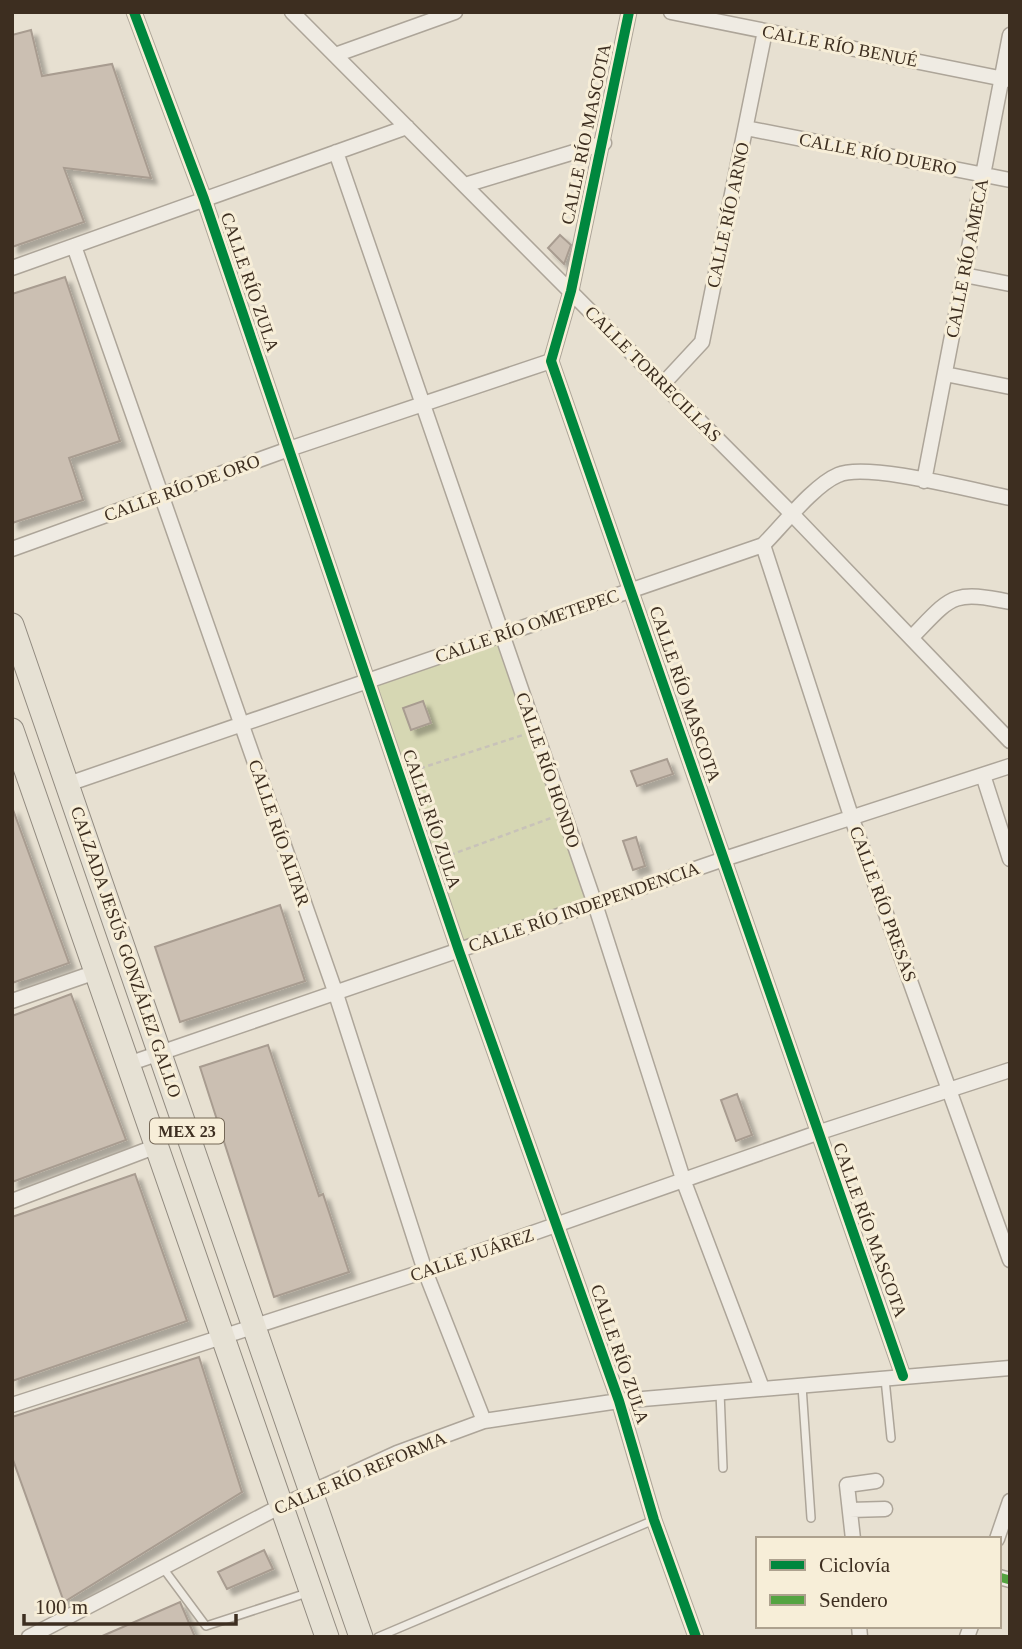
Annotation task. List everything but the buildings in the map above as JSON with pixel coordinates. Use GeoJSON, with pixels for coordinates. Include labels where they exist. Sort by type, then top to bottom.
{"type":"FeatureCollection","features":[{"type":"Feature","properties":{"kind":"main road","name":"CALZADA JESÚS GONZÁLEZ GALLO"},"geometry":{"type":"LineString","coordinates":[[12,625],[361,1637]]}},
{"type":"Feature","properties":{"kind":"main road","name":"CALZADA JESÚS GONZÁLEZ GALLO"},"geometry":{"type":"LineString","coordinates":[[12,730],[327,1637]]}},
{"type":"Feature","properties":{"kind":"street","name":"CALLE RÍO ZULA"},"geometry":{"type":"LineString","coordinates":[[134,12],[204,199],[459,951],[619,1401],[654,1520],[696,1637]]}},
{"type":"Feature","properties":{"kind":"street","name":"CALLE TORRECILLAS"},"geometry":{"type":"LineString","coordinates":[[292,12],[793,515],[1010,741]]}},
{"type":"Feature","properties":{"kind":"street"},"geometry":{"type":"LineString","coordinates":[[335,55],[455,12]]}},
{"type":"Feature","properties":{"kind":"street","name":"CALLE RÍO MASCOTA"},"geometry":{"type":"LineString","coordinates":[[629,12],[604,143],[571,291],[551,361],[817,1133],[904,1376]]}},
{"type":"Feature","properties":{"kind":"street","name":"CALLE RÍO BENUÉ"},"geometry":{"type":"LineString","coordinates":[[670,12],[1006,79]]}},
{"type":"Feature","properties":{"kind":"street","name":"CALLE RÍO ARNO"},"geometry":{"type":"LineString","coordinates":[[663,384],[702,342],[765,31]]}},
{"type":"Feature","properties":{"kind":"street","name":"CALLE RÍO AMECA"},"geometry":{"type":"LineString","coordinates":[[924,481],[983,175],[1006,79],[1010,35]]}},
{"type":"Feature","properties":{"kind":"street"},"geometry":{"type":"LineString","coordinates":[[12,268],[407,127]]}},
{"type":"Feature","properties":{"kind":"street","name":"CALLE RÍO DUERO"},"geometry":{"type":"LineString","coordinates":[[746,128],[1010,180]]}},
{"type":"Feature","properties":{"kind":"street"},"geometry":{"type":"LineString","coordinates":[[465,185],[604,143]]}},
{"type":"Feature","properties":{"kind":"street","name":"CALLE RÍO HONDO"},"geometry":{"type":"LineString","coordinates":[[335,152],[595,904],[684,1182],[762,1388]]}},
{"type":"Feature","properties":{"kind":"street","name":"CALLE RÍO ALTAR"},"geometry":{"type":"LineString","coordinates":[[74,246],[335,994],[425,1271],[484,1421]]}},
{"type":"Feature","properties":{"kind":"street"},"geometry":{"type":"LineString","coordinates":[[964,275],[1010,284]]}},
{"type":"Feature","properties":{"kind":"street","name":"CALLE RÍO DE ORO"},"geometry":{"type":"LineString","coordinates":[[12,549],[289,449],[551,361]]}},
{"type":"Feature","properties":{"kind":"street"},"geometry":{"type":"LineString","coordinates":[[945,374],[1010,387]]}},
{"type":"Feature","properties":{"kind":"street","name":"CALLE RÍO OMETEPEC"},"geometry":{"type":"LineString","coordinates":[[68,784],[763,545],[828,481],[841,473],[872,473],[1010,498]]}},
{"type":"Feature","properties":{"kind":"street","name":"CALLE RÍO PRESAS"},"geometry":{"type":"LineString","coordinates":[[763,545],[852,819],[1010,1260]]}},
{"type":"Feature","properties":{"kind":"street"},"geometry":{"type":"LineString","coordinates":[[911,638],[947,602],[957,596],[977,596],[1010,602]]}},
{"type":"Feature","properties":{"kind":"street","name":"CALLE RÍO INDEPENDENCIA"},"geometry":{"type":"LineString","coordinates":[[128,1064],[724,859],[1010,766]]}},
{"type":"Feature","properties":{"kind":"street"},"geometry":{"type":"LineString","coordinates":[[983,775],[1010,859]]}},
{"type":"Feature","properties":{"kind":"street"},"geometry":{"type":"LineString","coordinates":[[12,1001],[96,972]]}},
{"type":"Feature","properties":{"kind":"street","name":"CALLE JUÁREZ"},"geometry":{"type":"LineString","coordinates":[[12,1405],[223,1337],[254,1324],[425,1271],[817,1133],[1010,1070]]}},
{"type":"Feature","properties":{"kind":"street"},"geometry":{"type":"LineString","coordinates":[[12,1201],[157,1146]]}},
{"type":"Feature","properties":{"kind":"street","name":"CALLE RÍO REFORMA"},"geometry":{"type":"LineString","coordinates":[[29,1637],[281,1506],[397,1453],[484,1421],[619,1401],[1010,1368]]}},
{"type":"Feature","properties":{"kind":"street"},"geometry":{"type":"LineString","coordinates":[[853,1537],[847,1485],[876,1481]]}},
{"type":"Feature","properties":{"kind":"street"},"geometry":{"type":"LineString","coordinates":[[998,1537],[1010,1501]]}},
{"type":"Feature","properties":{"kind":"street"},"geometry":{"type":"LineString","coordinates":[[850,1510],[885,1509]]}},
{"type":"Feature","properties":{"kind":"lane"},"geometry":{"type":"LineString","coordinates":[[885,1378],[891,1438]]}},
{"type":"Feature","properties":{"kind":"lane"},"geometry":{"type":"LineString","coordinates":[[802,1385],[811,1518]]}},
{"type":"Feature","properties":{"kind":"lane"},"geometry":{"type":"LineString","coordinates":[[720,1391],[723,1468]]}},
{"type":"Feature","properties":{"kind":"lane"},"geometry":{"type":"LineString","coordinates":[[378,1637],[654,1520]]}},
{"type":"Feature","properties":{"kind":"lane"},"geometry":{"type":"LineString","coordinates":[[163,1568],[206,1626],[311,1591]]}},
{"type":"Feature","properties":{"kind":"path"},"geometry":{"type":"LineString","coordinates":[[399,775],[535,731]]}},
{"type":"Feature","properties":{"kind":"path"},"geometry":{"type":"LineString","coordinates":[[429,862],[564,814]]}},
{"type":"Feature","properties":{"kind":"green space"},"geometry":{"type":"Polygon","coordinates":[[[499,640],[589,901],[461,946],[373,684],[499,640]]]}},
{"type":"Feature","properties":{"kind":"marked path"},"geometry":{"type":"LineString","coordinates":[[1001,1578],[1010,1580]]}},
{"type":"Feature","properties":{"kind":"cycle path"},"geometry":{"type":"LineString","coordinates":[[134,12],[204,199],[459,951],[619,1401],[654,1520],[696,1637]]}},
{"type":"Feature","properties":{"kind":"cycle path"},"geometry":{"type":"LineString","coordinates":[[629,12],[571,291],[551,361],[903,1376]]}}]}
